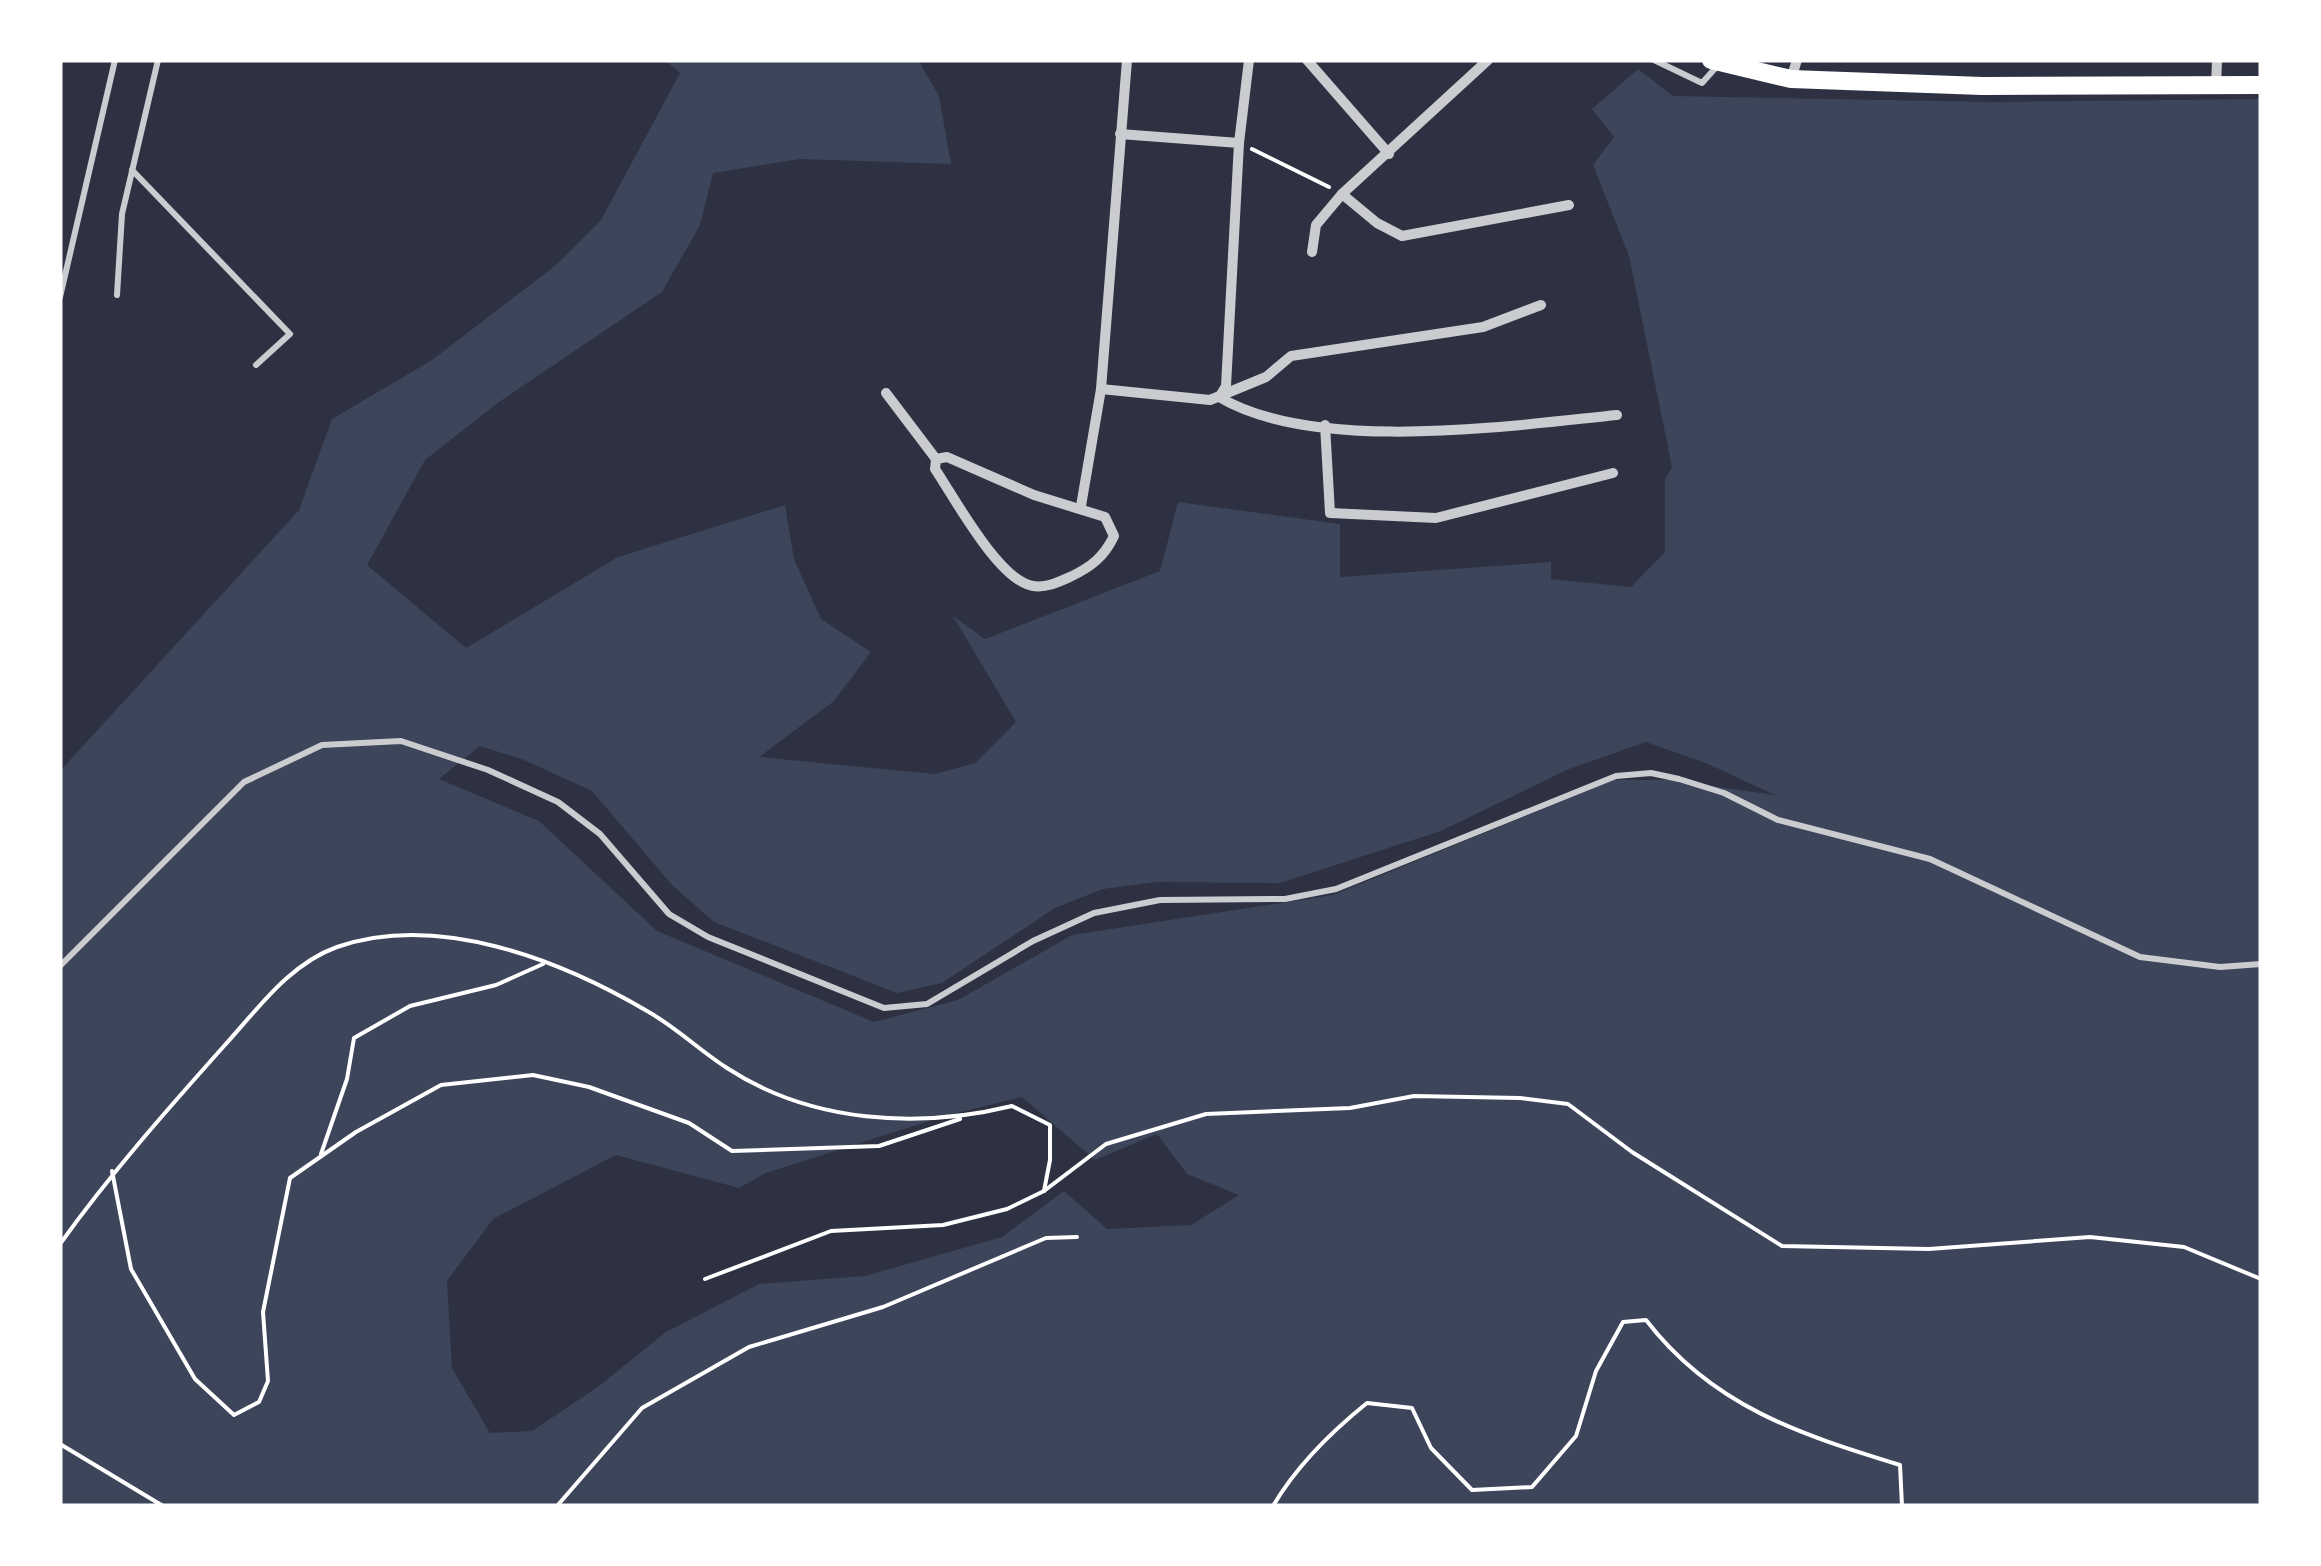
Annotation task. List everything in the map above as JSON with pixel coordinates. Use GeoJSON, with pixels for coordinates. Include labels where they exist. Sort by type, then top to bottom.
{"type":"FeatureCollection","features":[{"type":"Feature","properties":{"kind":"main road"},"geometry":{"type":"LineString","coordinates":[[1715,62],[1982,86],[2261,85]]}},
{"type":"Feature","properties":{"kind":"street"},"geometry":{"type":"LineString","coordinates":[[1081,506],[1101,390],[1127,60]]}},
{"type":"Feature","properties":{"kind":"street"},"geometry":{"type":"LineString","coordinates":[[1219,397],[1226,386],[1239,143],[1249,60]]}},
{"type":"Feature","properties":{"kind":"street"},"geometry":{"type":"LineString","coordinates":[[1307,60],[1389,154]]}},
{"type":"Feature","properties":{"kind":"street"},"geometry":{"type":"LineString","coordinates":[[1312,252],[1316,225],[1342,194],[1389,154],[1473,64],[1488,60]]}},
{"type":"Feature","properties":{"kind":"street"},"geometry":{"type":"LineString","coordinates":[[2216,86],[2217,60]]}},
{"type":"Feature","properties":{"kind":"street"},"geometry":{"type":"LineString","coordinates":[[1120,134],[1239,143]]}},
{"type":"Feature","properties":{"kind":"street"},"geometry":{"type":"LineString","coordinates":[[1342,194],[1377,223],[1402,236],[1569,205]]}},
{"type":"Feature","properties":{"kind":"street"},"geometry":{"type":"LineString","coordinates":[[1101,390],[1210,400],[1266,377],[1291,356],[1483,326],[1541,306]]}},
{"type":"Feature","properties":{"kind":"street"},"geometry":{"type":"LineString","coordinates":[[886,393],[936,459],[935,468],[998,560],[1030,586],[1062,580],[1089,568],[1107,551],[1114,536],[1113,526],[1105,517],[1081,506],[1034,495],[947,457],[936,459]]}},
{"type":"Feature","properties":{"kind":"street"},"geometry":{"type":"LineString","coordinates":[[1219,397],[1247,413],[1367,431],[1449,431],[1618,415]]}},
{"type":"Feature","properties":{"kind":"street"},"geometry":{"type":"LineString","coordinates":[[1326,425],[1330,513],[1436,518],[1613,473]]}},
{"type":"Feature","properties":{"kind":"lane"},"geometry":{"type":"LineString","coordinates":[[60,297],[115,60]]}},
{"type":"Feature","properties":{"kind":"lane"},"geometry":{"type":"LineString","coordinates":[[117,295],[122,214],[158,60]]}},
{"type":"Feature","properties":{"kind":"lane"},"geometry":{"type":"LineString","coordinates":[[1654,60],[1702,82],[1715,62]]}},
{"type":"Feature","properties":{"kind":"lane"},"geometry":{"type":"LineString","coordinates":[[132,170],[290,334],[256,365]]}},
{"type":"Feature","properties":{"kind":"lane"},"geometry":{"type":"LineString","coordinates":[[60,966],[244,782],[322,745],[401,741],[488,770],[558,802],[600,834],[668,914],[708,937],[884,1008],[926,1004],[1033,941],[1094,913],[1160,900],[1285,899],[1336,889],[1616,776],[1651,773],[1724,793],[1778,820],[1930,859],[2140,957],[2220,967],[2261,964]]}},
{"type":"Feature","properties":{"kind":"path"},"geometry":{"type":"LineString","coordinates":[[1239,143],[1342,194]]}},
{"type":"Feature","properties":{"kind":"path"},"geometry":{"type":"LineString","coordinates":[[60,1244],[112,1171],[287,977],[336,948],[388,937],[471,939],[543,964],[648,1011],[730,1071],[798,1102],[898,1122],[960,1119]]}},
{"type":"Feature","properties":{"kind":"path"},"geometry":{"type":"LineString","coordinates":[[320,1157],[346,1080],[354,1038],[410,1006],[496,985],[543,964]]}},
{"type":"Feature","properties":{"kind":"path"},"geometry":{"type":"LineString","coordinates":[[112,1171],[131,1269],[196,1379],[234,1415],[259,1402],[268,1380],[262,1312],[290,1178],[442,1085],[533,1076],[589,1087],[689,1123],[732,1151],[879,1146],[1012,1106],[1050,1126],[1050,1160],[1044,1192]]}},
{"type":"Feature","properties":{"kind":"path"},"geometry":{"type":"LineString","coordinates":[[706,1279],[831,1231],[944,1225],[1007,1209],[1044,1192],[1106,1144],[1206,1114],[1350,1108],[1414,1096],[1520,1098],[1568,1104],[1632,1152],[1782,1246],[1928,1249],[2090,1236],[2184,1247],[2261,1279]]}},
{"type":"Feature","properties":{"kind":"path"},"geometry":{"type":"LineString","coordinates":[[557,1506],[642,1408],[749,1347],[883,1307],[1046,1238],[1078,1236]]}},
{"type":"Feature","properties":{"kind":"path"},"geometry":{"type":"LineString","coordinates":[[1273,1506],[1286,1484],[1332,1432],[1368,1403],[1412,1408],[1431,1448],[1472,1490],[1532,1487],[1576,1436],[1596,1371],[1623,1322],[1646,1320],[1676,1360],[1752,1411],[1805,1436],[1900,1465],[1902,1506]]}},
{"type":"Feature","properties":{"kind":"path"},"geometry":{"type":"LineString","coordinates":[[60,1444],[163,1506]]}},
{"type":"Feature","properties":{"kind":"shaded area"},"geometry":{"type":"Polygon","coordinates":[[[665,60],[918,60],[939,96],[951,164],[800,159],[713,173],[700,225],[662,292],[499,402],[425,460],[367,565],[466,648],[618,557],[785,505],[794,559],[821,619],[871,652],[834,701],[759,757],[935,774],[975,763],[1016,722],[953,616],[985,639],[1160,571],[1178,502],[1340,524],[1340,577],[1551,562],[1551,579],[1631,587],[1665,552],[1665,479],[1672,467],[1629,256],[1593,165],[1614,137],[1592,109],[1638,69],[1673,96],[1993,102],[2261,99],[2261,1506],[60,1506],[60,771],[299,510],[332,419],[432,360],[556,265],[601,220],[680,73],[665,60]],[[1646,742],[1569,769],[1441,831],[1280,883],[1157,882],[1103,889],[1055,908],[942,983],[897,993],[714,922],[672,885],[592,791],[524,760],[480,746],[439,779],[539,821],[657,931],[874,1022],[958,1000],[1072,935],[1333,895],[1614,780],[1671,780],[1775,795],[1708,764],[1646,742]],[[1022,1097],[948,1115],[766,1173],[739,1188],[616,1155],[493,1219],[447,1281],[452,1368],[490,1433],[532,1431],[599,1386],[666,1332],[759,1284],[865,1276],[1002,1237],[1064,1191],[1107,1229],[1191,1225],[1239,1195],[1187,1174],[1157,1134],[1095,1160],[1022,1097]]]}}]}
